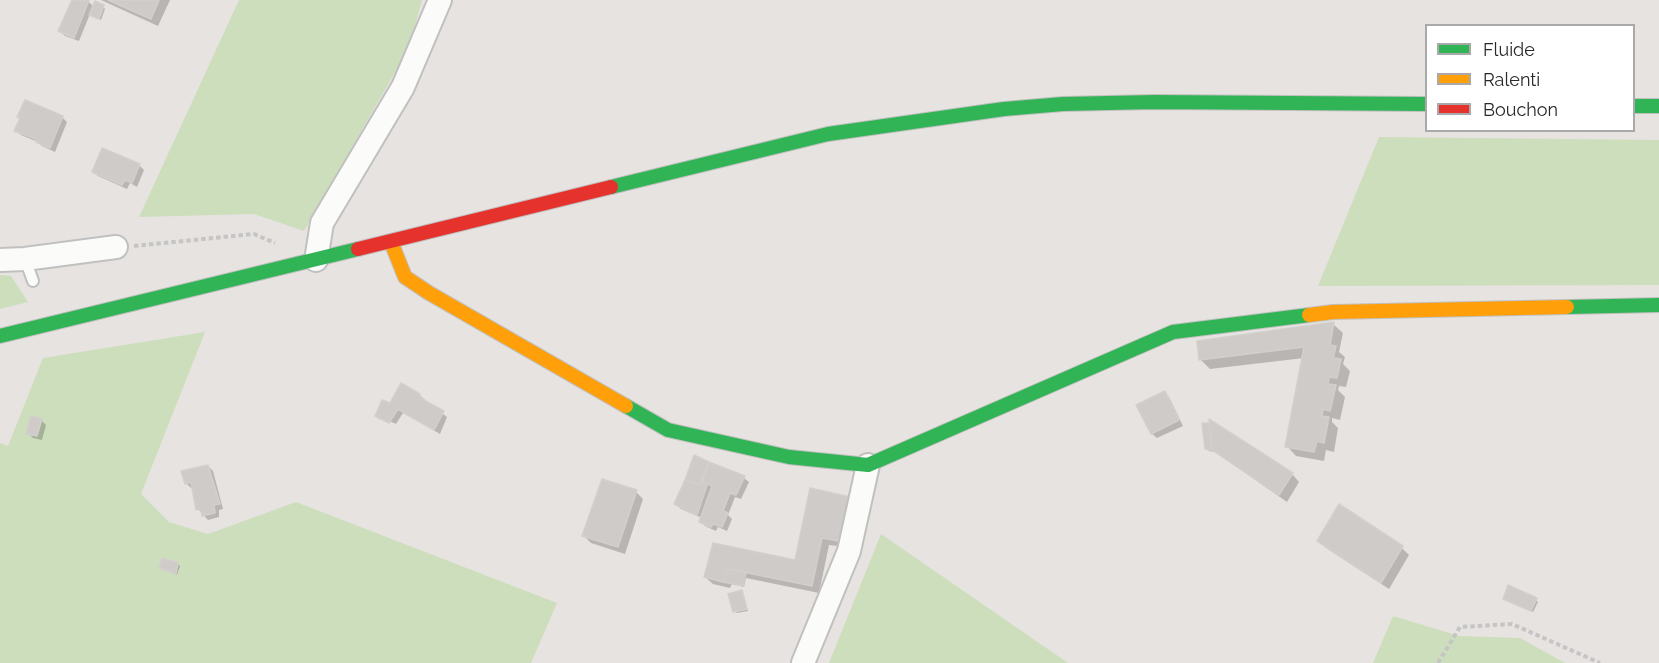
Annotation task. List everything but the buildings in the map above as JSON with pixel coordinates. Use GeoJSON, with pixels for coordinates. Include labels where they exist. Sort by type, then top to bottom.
{"type":"FeatureCollection","features":[{"type":"Feature","properties":{"kind":"main road"},"geometry":{"type":"LineString","coordinates":[[0,336],[828,134],[948,116],[1061,104],[1203,102],[1425,104]]}},
{"type":"Feature","properties":{"kind":"main road"},"geometry":{"type":"LineString","coordinates":[[1635,106],[1659,106]]}},
{"type":"Feature","properties":{"kind":"main road"},"geometry":{"type":"LineString","coordinates":[[391,242],[405,277],[668,430],[789,457],[868,465],[1173,332],[1333,312],[1659,305]]}},
{"type":"Feature","properties":{"kind":"street"},"geometry":{"type":"LineString","coordinates":[[316,260],[322,222],[404,87],[440,0]]}},
{"type":"Feature","properties":{"kind":"street"},"geometry":{"type":"LineString","coordinates":[[0,260],[116,248]]}},
{"type":"Feature","properties":{"kind":"street"},"geometry":{"type":"LineString","coordinates":[[803,663],[849,551],[868,465]]}},
{"type":"Feature","properties":{"kind":"lane"},"geometry":{"type":"LineString","coordinates":[[25,259],[33,281]]}},
{"type":"Feature","properties":{"kind":"path"},"geometry":{"type":"LineString","coordinates":[[116,248],[254,234],[285,247]]}},
{"type":"Feature","properties":{"kind":"path"},"geometry":{"type":"LineString","coordinates":[[1438,663],[1460,627],[1512,624],[1600,663]]}},
{"type":"Feature","properties":{"kind":"green space"},"geometry":{"type":"Polygon","coordinates":[[[239,0],[422,0],[409,48],[304,231],[254,214],[139,217],[239,0]]]}},
{"type":"Feature","properties":{"kind":"green space"},"geometry":{"type":"Polygon","coordinates":[[[1379,137],[1659,140],[1659,285],[1318,286],[1379,137]]]}},
{"type":"Feature","properties":{"kind":"green space"},"geometry":{"type":"Polygon","coordinates":[[[0,275],[11,276],[28,302],[0,309],[0,275]]]}},
{"type":"Feature","properties":{"kind":"green space"},"geometry":{"type":"Polygon","coordinates":[[[205,332],[141,494],[169,522],[208,534],[296,502],[557,603],[531,663],[0,663],[0,443],[8,446],[43,358],[205,332]]]}},
{"type":"Feature","properties":{"kind":"green space"},"geometry":{"type":"Polygon","coordinates":[[[881,534],[1068,663],[829,663],[881,534]]]}},
{"type":"Feature","properties":{"kind":"green space"},"geometry":{"type":"Polygon","coordinates":[[[1393,616],[1459,636],[1520,638],[1565,663],[1373,663],[1393,616]]]}},
{"type":"Feature","properties":{"kind":"traffic: fast"},"geometry":{"type":"LineString","coordinates":[[611,187],[828,134],[1004,109],[1063,104],[1154,102],[1425,104]]}},
{"type":"Feature","properties":{"kind":"traffic: fast"},"geometry":{"type":"LineString","coordinates":[[1635,106],[1659,106]]}},
{"type":"Feature","properties":{"kind":"traffic: fast"},"geometry":{"type":"LineString","coordinates":[[0,336],[358,249]]}},
{"type":"Feature","properties":{"kind":"traffic: fast"},"geometry":{"type":"LineString","coordinates":[[1567,307],[1659,305]]}},
{"type":"Feature","properties":{"kind":"traffic: fast"},"geometry":{"type":"LineString","coordinates":[[626,406],[668,430],[789,457],[868,465],[1173,332],[1309,315]]}},
{"type":"Feature","properties":{"kind":"traffic: slow"},"geometry":{"type":"LineString","coordinates":[[391,242],[405,277],[626,406]]}},
{"type":"Feature","properties":{"kind":"traffic: slow"},"geometry":{"type":"LineString","coordinates":[[1309,315],[1333,312],[1567,307]]}},
{"type":"Feature","properties":{"kind":"traffic: jam"},"geometry":{"type":"LineString","coordinates":[[358,249],[611,187]]}}]}
